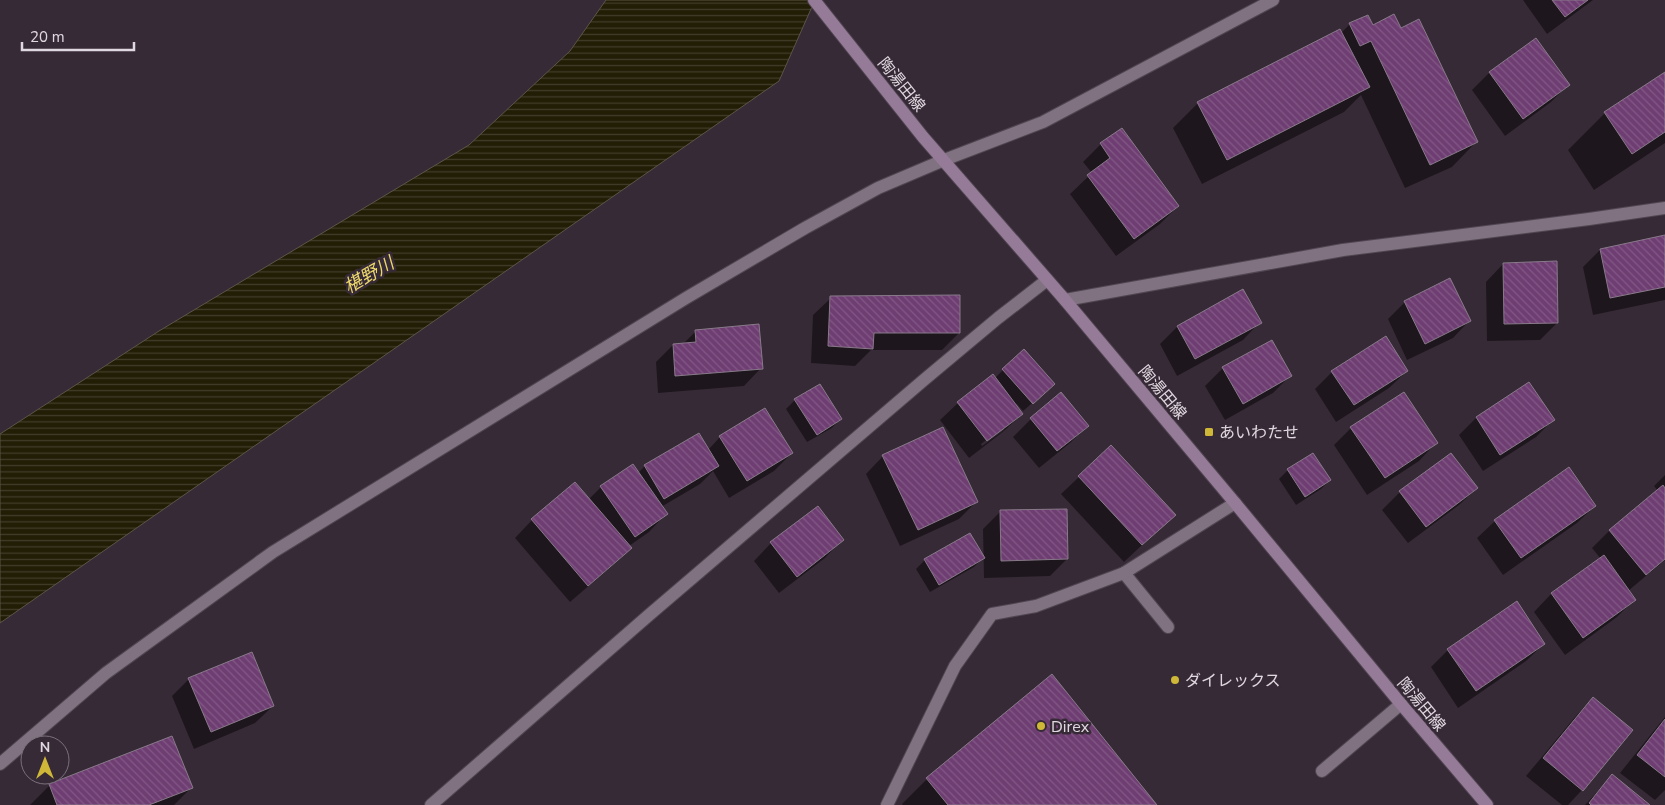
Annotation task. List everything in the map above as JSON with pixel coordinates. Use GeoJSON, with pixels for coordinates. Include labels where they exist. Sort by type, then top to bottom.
{"type":"FeatureCollection","features":[{"type":"Feature","properties":{"kind":"main road","name":"陶湯田線"},"geometry":{"type":"LineString","coordinates":[[814,0],[923,136],[1065,300],[1401,704],[1488,805]]}},
{"type":"Feature","properties":{"kind":"street"},"geometry":{"type":"LineString","coordinates":[[0,764],[106,673],[273,552],[686,298],[805,228],[878,188],[1043,122],[1272,0]]}},
{"type":"Feature","properties":{"kind":"street"},"geometry":{"type":"LineString","coordinates":[[1065,300],[1343,250],[1665,208]]}},
{"type":"Feature","properties":{"kind":"street"},"geometry":{"type":"LineString","coordinates":[[431,805],[649,615],[925,379],[1047,280]]}},
{"type":"Feature","properties":{"kind":"street"},"geometry":{"type":"LineString","coordinates":[[887,805],[955,666],[992,614],[1036,606],[1124,573],[1235,503]]}},
{"type":"Feature","properties":{"kind":"street"},"geometry":{"type":"LineString","coordinates":[[1124,573],[1168,627]]}},
{"type":"Feature","properties":{"kind":"street"},"geometry":{"type":"LineString","coordinates":[[1322,771],[1401,704]]}},
{"type":"Feature","properties":{"kind":"water","name":"椹野川"},"geometry":{"type":"Polygon","coordinates":[[[606,0],[815,0],[779,81],[0,623],[0,434],[159,331],[469,145],[570,51],[606,0]]]}},
{"type":"Feature","properties":{"kind":"building"},"geometry":{"type":"Polygon","coordinates":[[[1552,0],[1588,0],[1565,17],[1552,0]]]}},
{"type":"Feature","properties":{"kind":"building"},"geometry":{"type":"Polygon","coordinates":[[[1394,14],[1401,28],[1419,19],[1478,142],[1430,165],[1371,41],[1360,46],[1349,23],[1368,15],[1373,25],[1394,14]]]}},
{"type":"Feature","properties":{"kind":"building"},"geometry":{"type":"Polygon","coordinates":[[[1340,29],[1370,87],[1227,160],[1197,102],[1340,29]]]}},
{"type":"Feature","properties":{"kind":"building"},"geometry":{"type":"Polygon","coordinates":[[[1536,38],[1570,85],[1523,119],[1489,72],[1536,38]]]}},
{"type":"Feature","properties":{"kind":"building"},"geometry":{"type":"Polygon","coordinates":[[[1665,72],[1665,132],[1632,154],[1604,112],[1665,72]]]}},
{"type":"Feature","properties":{"kind":"building"},"geometry":{"type":"Polygon","coordinates":[[[1122,128],[1179,206],[1134,239],[1087,175],[1110,158],[1100,143],[1122,128]]]}},
{"type":"Feature","properties":{"kind":"building"},"geometry":{"type":"Polygon","coordinates":[[[1665,235],[1665,287],[1610,298],[1600,249],[1665,235]]]}},
{"type":"Feature","properties":{"kind":"building"},"geometry":{"type":"Polygon","coordinates":[[[1557,261],[1558,323],[1504,324],[1503,263],[1557,261]]]}},
{"type":"Feature","properties":{"kind":"building"},"geometry":{"type":"Polygon","coordinates":[[[1450,278],[1471,321],[1425,344],[1404,301],[1450,278]]]}},
{"type":"Feature","properties":{"kind":"building"},"geometry":{"type":"Polygon","coordinates":[[[1243,289],[1262,323],[1195,359],[1177,326],[1243,289]]]}},
{"type":"Feature","properties":{"kind":"building"},"geometry":{"type":"Polygon","coordinates":[[[960,295],[960,333],[874,333],[873,349],[828,346],[830,296],[960,295]]]}},
{"type":"Feature","properties":{"kind":"building"},"geometry":{"type":"Polygon","coordinates":[[[759,324],[763,369],[675,376],[673,344],[696,342],[695,330],[759,324]]]}},
{"type":"Feature","properties":{"kind":"building"},"geometry":{"type":"Polygon","coordinates":[[[1386,336],[1408,371],[1354,405],[1331,371],[1386,336]]]}},
{"type":"Feature","properties":{"kind":"building"},"geometry":{"type":"Polygon","coordinates":[[[1272,340],[1292,376],[1243,404],[1222,367],[1272,340]]]}},
{"type":"Feature","properties":{"kind":"building"},"geometry":{"type":"Polygon","coordinates":[[[1024,349],[1055,384],[1033,404],[1002,369],[1024,349]]]}},
{"type":"Feature","properties":{"kind":"building"},"geometry":{"type":"Polygon","coordinates":[[[993,374],[1023,414],[987,441],[957,402],[993,374]]]}},
{"type":"Feature","properties":{"kind":"building"},"geometry":{"type":"Polygon","coordinates":[[[1529,382],[1555,420],[1500,455],[1476,417],[1529,382]]]}},
{"type":"Feature","properties":{"kind":"building"},"geometry":{"type":"Polygon","coordinates":[[[820,384],[842,419],[817,435],[794,399],[820,384]]]}},
{"type":"Feature","properties":{"kind":"building"},"geometry":{"type":"Polygon","coordinates":[[[1061,392],[1089,426],[1057,451],[1030,418],[1061,392]]]}},
{"type":"Feature","properties":{"kind":"building"},"geometry":{"type":"Polygon","coordinates":[[[1404,392],[1438,443],[1385,478],[1350,427],[1404,392]]]}},
{"type":"Feature","properties":{"kind":"building"},"geometry":{"type":"Polygon","coordinates":[[[765,408],[793,453],[747,481],[719,436],[765,408]]]}},
{"type":"Feature","properties":{"kind":"building"},"geometry":{"type":"Polygon","coordinates":[[[943,427],[978,502],[918,530],[882,455],[943,427]]]}},
{"type":"Feature","properties":{"kind":"building"},"geometry":{"type":"Polygon","coordinates":[[[699,433],[719,466],[664,499],[644,465],[699,433]]]}},
{"type":"Feature","properties":{"kind":"building"},"geometry":{"type":"Polygon","coordinates":[[[1111,445],[1176,515],[1142,545],[1078,476],[1111,445]]]}},
{"type":"Feature","properties":{"kind":"building"},"geometry":{"type":"Polygon","coordinates":[[[1313,453],[1331,480],[1305,497],[1287,469],[1313,453]]]}},
{"type":"Feature","properties":{"kind":"building"},"geometry":{"type":"Polygon","coordinates":[[[1451,453],[1478,488],[1426,527],[1399,491],[1451,453]]]}},
{"type":"Feature","properties":{"kind":"building"},"geometry":{"type":"Polygon","coordinates":[[[633,464],[668,514],[635,537],[600,486],[633,464]]]}},
{"type":"Feature","properties":{"kind":"building"},"geometry":{"type":"Polygon","coordinates":[[[1569,467],[1596,506],[1521,558],[1494,520],[1569,467]]]}},
{"type":"Feature","properties":{"kind":"building"},"geometry":{"type":"Polygon","coordinates":[[[575,482],[632,548],[588,586],[531,519],[575,482]]]}},
{"type":"Feature","properties":{"kind":"building"},"geometry":{"type":"Polygon","coordinates":[[[1663,485],[1665,488],[1665,559],[1646,575],[1609,530],[1663,485]]]}},
{"type":"Feature","properties":{"kind":"building"},"geometry":{"type":"Polygon","coordinates":[[[818,506],[844,540],[797,577],[770,542],[818,506]]]}},
{"type":"Feature","properties":{"kind":"building"},"geometry":{"type":"Polygon","coordinates":[[[1067,509],[1068,559],[1001,561],[1000,510],[1067,509]]]}},
{"type":"Feature","properties":{"kind":"building"},"geometry":{"type":"Polygon","coordinates":[[[970,533],[985,558],[939,585],[924,559],[970,533]]]}},
{"type":"Feature","properties":{"kind":"building"},"geometry":{"type":"Polygon","coordinates":[[[1604,555],[1636,600],[1583,638],[1551,593],[1604,555]]]}},
{"type":"Feature","properties":{"kind":"building"},"geometry":{"type":"Polygon","coordinates":[[[1517,601],[1545,644],[1476,691],[1447,649],[1517,601]]]}},
{"type":"Feature","properties":{"kind":"building"},"geometry":{"type":"Polygon","coordinates":[[[252,652],[274,706],[211,732],[188,678],[252,652]]]}},
{"type":"Feature","properties":{"kind":"building","name":"Direx"},"geometry":{"type":"Polygon","coordinates":[[[1052,674],[1157,805],[948,805],[926,778],[1052,674]]]}},
{"type":"Feature","properties":{"kind":"building"},"geometry":{"type":"Polygon","coordinates":[[[1593,697],[1633,730],[1583,791],[1543,758],[1593,697]]]}},
{"type":"Feature","properties":{"kind":"building"},"geometry":{"type":"Polygon","coordinates":[[[1665,719],[1665,777],[1637,755],[1665,719]]]}},
{"type":"Feature","properties":{"kind":"building"},"geometry":{"type":"Polygon","coordinates":[[[172,736],[193,788],[149,805],[57,805],[49,785],[70,785],[70,776],[172,736]]]}},
{"type":"Feature","properties":{"kind":"building"},"geometry":{"type":"Polygon","coordinates":[[[1612,774],[1650,805],[1591,805],[1589,803],[1612,774]]]}},
{"type":"Feature","properties":{"kind":"place","name":"あいわたせ"},"geometry":{"type":"Point","coordinates":[1209,432]}},
{"type":"Feature","properties":{"kind":"place","name":"ダイレックス"},"geometry":{"type":"Point","coordinates":[1175,680]}},
{"type":"Feature","properties":{"kind":"place","name":"Direx"},"geometry":{"type":"Point","coordinates":[1041,726]}}]}
